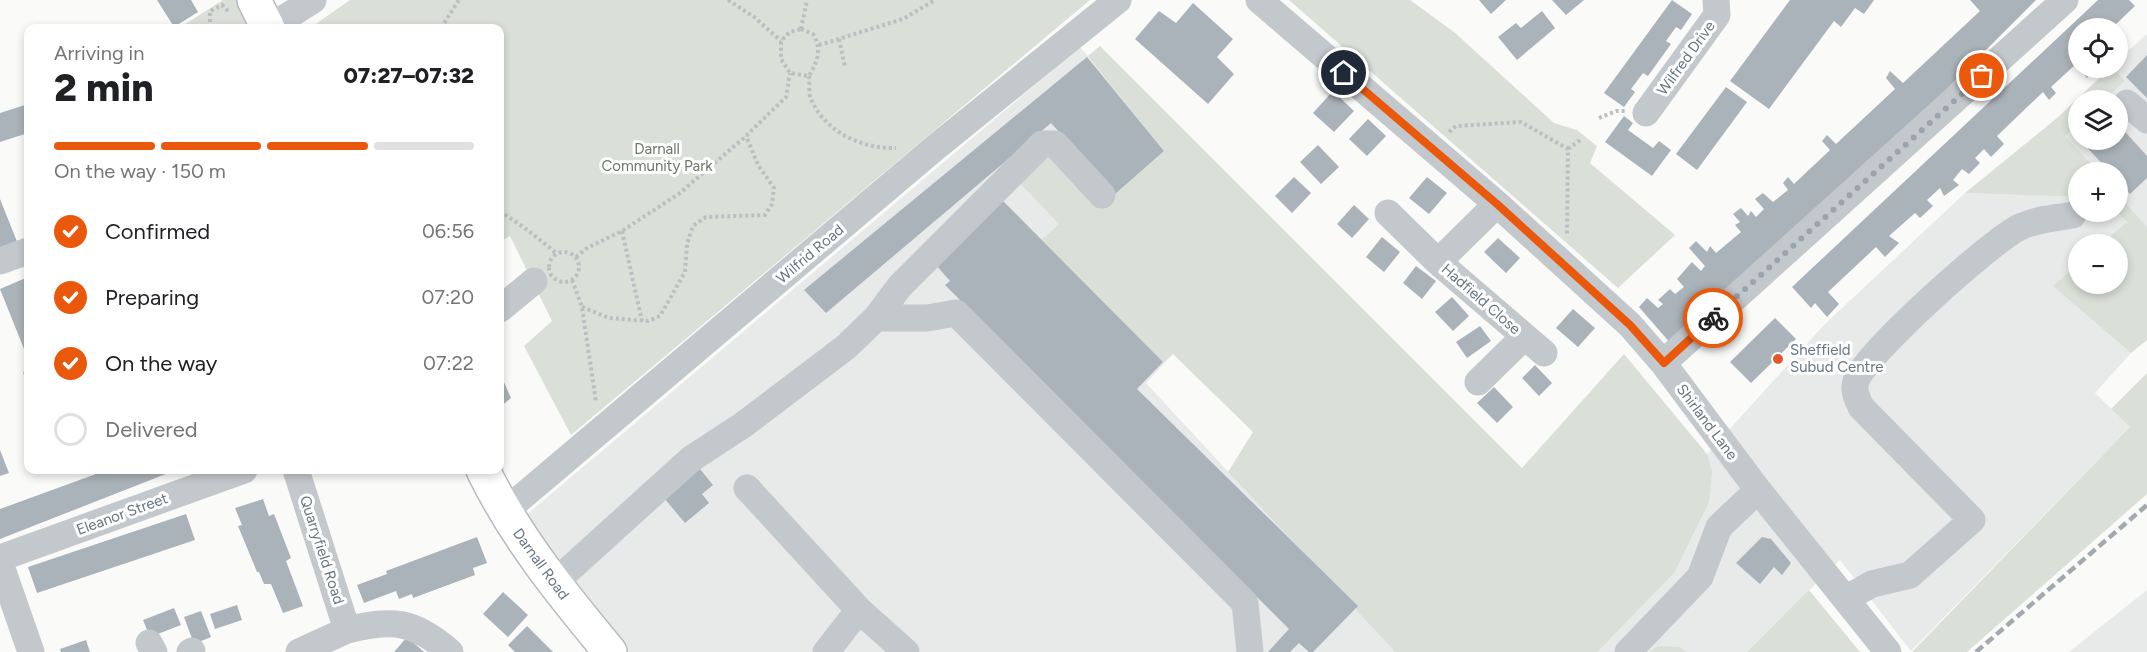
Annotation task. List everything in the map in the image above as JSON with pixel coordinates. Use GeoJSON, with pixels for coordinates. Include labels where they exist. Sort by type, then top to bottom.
{"type":"FeatureCollection","features":[{"type":"Feature","properties":{"kind":"main road"},"geometry":{"type":"LineString","coordinates":[[254,0],[267,24]]}},
{"type":"Feature","properties":{"kind":"main road","name":"Darnall Road"},"geometry":{"type":"LineString","coordinates":[[485,474],[504,512],[553,584],[610,652]]}},
{"type":"Feature","properties":{"kind":"street"},"geometry":{"type":"LineString","coordinates":[[275,24],[313,0]]}},
{"type":"Feature","properties":{"kind":"street","name":"Wilfrid Road"},"geometry":{"type":"LineString","coordinates":[[504,512],[936,147],[1118,0]]}},
{"type":"Feature","properties":{"kind":"street","name":"Shirland Lane"},"geometry":{"type":"LineString","coordinates":[[1259,0],[1497,204],[1630,325],[1664,363],[1758,490],[1888,652]]}},
{"type":"Feature","properties":{"kind":"street","name":"Wilfred Drive"},"geometry":{"type":"LineString","coordinates":[[1646,114],[1717,15],[1714,0]]}},
{"type":"Feature","properties":{"kind":"street"},"geometry":{"type":"LineString","coordinates":[[1664,363],[2065,0]]}},
{"type":"Feature","properties":{"kind":"street"},"geometry":{"type":"LineString","coordinates":[[2128,104],[2147,120]]}},
{"type":"Feature","properties":{"kind":"street"},"geometry":{"type":"LineString","coordinates":[[553,584],[691,459],[743,425],[846,347],[876,318],[900,286],[1042,144],[1054,144],[1102,195]]}},
{"type":"Feature","properties":{"kind":"street","name":"Hadfield Close"},"geometry":{"type":"LineString","coordinates":[[1438,262],[1497,204]]}},
{"type":"Feature","properties":{"kind":"street","name":"Hadfield Close"},"geometry":{"type":"LineString","coordinates":[[1388,213],[1438,262],[1534,345],[1478,382]]}},
{"type":"Feature","properties":{"kind":"street"},"geometry":{"type":"LineString","coordinates":[[1846,598],[1872,584],[1910,575],[1972,520],[1861,407],[1854,392],[1856,380],[1870,359],[1976,257],[2018,228],[2042,219],[2068,216]]}},
{"type":"Feature","properties":{"kind":"street"},"geometry":{"type":"LineString","coordinates":[[0,261],[24,252]]}},
{"type":"Feature","properties":{"kind":"street"},"geometry":{"type":"LineString","coordinates":[[504,306],[534,281]]}},
{"type":"Feature","properties":{"kind":"street"},"geometry":{"type":"LineString","coordinates":[[876,318],[927,318],[956,313],[1245,603],[1250,652]]}},
{"type":"Feature","properties":{"kind":"street","name":"Eleanor Street"},"geometry":{"type":"LineString","coordinates":[[0,558],[229,474]]}},
{"type":"Feature","properties":{"kind":"street","name":"Quarryfield Road"},"geometry":{"type":"LineString","coordinates":[[297,474],[347,630]]}},
{"type":"Feature","properties":{"kind":"street"},"geometry":{"type":"LineString","coordinates":[[747,488],[859,610],[906,652]]}},
{"type":"Feature","properties":{"kind":"street"},"geometry":{"type":"LineString","coordinates":[[1628,652],[1700,577],[1719,528],[1758,490]]}},
{"type":"Feature","properties":{"kind":"street"},"geometry":{"type":"LineString","coordinates":[[0,563],[31,652]]}},
{"type":"Feature","properties":{"kind":"street"},"geometry":{"type":"LineString","coordinates":[[826,652],[859,610]]}},
{"type":"Feature","properties":{"kind":"street"},"geometry":{"type":"LineString","coordinates":[[299,652],[347,630],[379,622],[404,624],[438,642],[450,652]]}},
{"type":"Feature","properties":{"kind":"path"},"geometry":{"type":"LineString","coordinates":[[444,24],[459,0]]}},
{"type":"Feature","properties":{"kind":"path"},"geometry":{"type":"LineString","coordinates":[[728,0],[754,17],[781,41]]}},
{"type":"Feature","properties":{"kind":"path"},"geometry":{"type":"LineString","coordinates":[[801,29],[807,0]]}},
{"type":"Feature","properties":{"kind":"path"},"geometry":{"type":"LineString","coordinates":[[819,45],[903,19],[935,0]]}},
{"type":"Feature","properties":{"kind":"path"},"geometry":{"type":"LineString","coordinates":[[576,257],[587,248],[622,231],[680,194],[786,97],[790,73],[781,59],[781,41],[790,32],[801,29],[813,34],[819,45],[816,64],[809,76],[810,98],[829,125],[857,143],[889,148],[936,147]]}},
{"type":"Feature","properties":{"kind":"path"},"geometry":{"type":"LineString","coordinates":[[838,39],[845,67]]}},
{"type":"Feature","properties":{"kind":"path"},"geometry":{"type":"LineString","coordinates":[[790,73],[809,76]]}},
{"type":"Feature","properties":{"kind":"path"},"geometry":{"type":"LineString","coordinates":[[1429,147],[1456,126],[1521,122],[1568,149]]}},
{"type":"Feature","properties":{"kind":"path"},"geometry":{"type":"LineString","coordinates":[[582,307],[609,318],[642,321],[660,316],[686,272],[687,244],[693,226],[706,217],[765,215],[772,204],[774,188],[758,165],[746,136]]}},
{"type":"Feature","properties":{"kind":"path"},"geometry":{"type":"LineString","coordinates":[[1568,149],[1580,140]]}},
{"type":"Feature","properties":{"kind":"path"},"geometry":{"type":"LineString","coordinates":[[1562,264],[1567,239],[1568,149]]}},
{"type":"Feature","properties":{"kind":"path"},"geometry":{"type":"LineString","coordinates":[[504,214],[556,254]]}},
{"type":"Feature","properties":{"kind":"path"},"geometry":{"type":"LineString","coordinates":[[622,231],[642,321]]}},
{"type":"Feature","properties":{"kind":"path"},"geometry":{"type":"LineString","coordinates":[[567,251],[576,257],[579,270],[572,280],[562,282],[553,278],[549,263],[556,254],[567,251]]}},
{"type":"Feature","properties":{"kind":"path"},"geometry":{"type":"LineString","coordinates":[[572,280],[582,307],[600,433]]}},
{"type":"Feature","properties":{"kind":"shaded area"},"geometry":{"type":"Polygon","coordinates":[[[2147,34],[2147,228],[2128,207],[2128,162],[2088,162],[2077,150],[2128,150],[2128,90],[2115,90],[2125,81],[2122,78],[2128,78],[2128,51],[2147,34]]]}},
{"type":"Feature","properties":{"kind":"shaded area"},"geometry":{"type":"Polygon","coordinates":[[[1080,47],[1261,259],[1146,383],[1395,652],[626,652],[525,516],[1080,47]]]}},
{"type":"Feature","properties":{"kind":"shaded area"},"geometry":{"type":"Polygon","coordinates":[[[1965,193],[2068,197],[2068,222],[2128,222],[2113,234],[2068,234],[2068,273],[2054,286],[2131,353],[2095,393],[2130,427],[1911,651],[1840,560],[1747,652],[1533,652],[1608,573],[1707,454],[1825,324],[1965,193]]]}},
{"type":"Feature","properties":{"kind":"shaded area"},"geometry":{"type":"Polygon","coordinates":[[[2147,590],[2147,652],[2069,652],[2147,590]]]}},
{"type":"Feature","properties":{"kind":"green space"},"geometry":{"type":"Polygon","coordinates":[[[223,0],[237,0],[248,24],[185,24],[223,0]]]}},
{"type":"Feature","properties":{"kind":"green space","name":"Darnall Community Park"},"geometry":{"type":"Polygon","coordinates":[[[350,0],[1090,0],[571,435],[524,346],[552,321],[510,236],[504,240],[504,24],[316,24],[350,0]]]}},
{"type":"Feature","properties":{"kind":"green space"},"geometry":{"type":"Polygon","coordinates":[[[1289,0],[1410,0],[1454,32],[1554,123],[1577,130],[1597,146],[1590,163],[1675,235],[1618,288],[1289,0]]]}},
{"type":"Feature","properties":{"kind":"green space"},"geometry":{"type":"Polygon","coordinates":[[[1100,46],[1522,468],[1624,354],[1707,454],[1712,471],[1709,502],[1674,573],[1597,652],[1395,652],[1228,472],[1253,432],[1173,354],[1163,362],[1042,240],[1059,224],[1017,180],[1047,154],[1115,194],[1164,151],[1088,56],[1100,46]]]}},
{"type":"Feature","properties":{"kind":"green space"},"geometry":{"type":"Polygon","coordinates":[[[2099,78],[2122,78],[2125,81],[2115,90],[2087,90],[2099,78]]]}},
{"type":"Feature","properties":{"kind":"green space"},"geometry":{"type":"Polygon","coordinates":[[[2068,108],[2068,133],[2065,136],[2068,139],[2068,150],[2078,150],[2089,162],[2068,162],[2068,197],[1965,193],[2068,108]]]}},
{"type":"Feature","properties":{"kind":"green space"},"geometry":{"type":"Polygon","coordinates":[[[2128,206],[2147,227],[2147,340],[2131,353],[2053,286],[2068,273],[2068,294],[2128,294],[2128,234],[2113,234],[2128,222],[2128,206]]]}},
{"type":"Feature","properties":{"kind":"green space"},"geometry":{"type":"Polygon","coordinates":[[[2147,373],[2147,494],[1967,652],[1912,652],[2130,427],[2111,409],[2147,373]]]}},
{"type":"Feature","properties":{"kind":"green space"},"geometry":{"type":"Polygon","coordinates":[[[1809,590],[1860,652],[1747,652],[1809,590]]]}},
{"type":"Feature","properties":{"kind":"green space"},"geometry":{"type":"Polygon","coordinates":[[[1658,646],[1680,647],[1686,652],[1649,652],[1658,646]]]}},
{"type":"Feature","properties":{"kind":"building"},"geometry":{"type":"Polygon","coordinates":[[[157,0],[191,0],[198,12],[179,24],[172,24],[157,0]]]}},
{"type":"Feature","properties":{"kind":"building"},"geometry":{"type":"Polygon","coordinates":[[[1479,0],[1506,0],[1491,14],[1479,0]]]}},
{"type":"Feature","properties":{"kind":"building"},"geometry":{"type":"Polygon","coordinates":[[[1552,0],[1584,0],[1566,15],[1552,0]]]}},
{"type":"Feature","properties":{"kind":"building"},"geometry":{"type":"Polygon","coordinates":[[[1672,0],[1692,14],[1681,30],[1676,27],[1666,41],[1671,44],[1648,76],[1643,73],[1631,89],[1635,92],[1624,107],[1604,93],[1672,0]]]}},
{"type":"Feature","properties":{"kind":"building"},"geometry":{"type":"Polygon","coordinates":[[[1790,0],[1874,0],[1864,14],[1855,8],[1841,27],[1834,21],[1769,109],[1730,81],[1790,0]]]}},
{"type":"Feature","properties":{"kind":"building"},"geometry":{"type":"Polygon","coordinates":[[[1970,0],[2036,0],[1912,124],[1672,345],[1639,307],[1647,298],[1658,308],[1663,304],[1658,300],[1670,289],[1675,294],[1684,287],[1677,279],[1692,262],[1701,271],[1705,266],[1689,248],[1696,241],[1707,252],[1710,246],[1716,253],[1741,232],[1735,225],[1740,222],[1733,214],[1741,208],[1748,216],[1751,211],[1756,217],[1764,209],[1755,199],[1763,193],[1773,202],[1788,190],[1783,183],[1788,177],[1794,184],[1830,150],[1822,141],[1827,135],[1836,144],[1895,89],[1886,78],[1890,71],[1903,83],[1980,11],[1970,0]]]}},
{"type":"Feature","properties":{"kind":"building"},"geometry":{"type":"Polygon","coordinates":[[[2098,0],[2129,0],[2135,6],[2122,18],[2079,18],[2098,0]]]}},
{"type":"Feature","properties":{"kind":"building"},"geometry":{"type":"Polygon","coordinates":[[[1193,3],[1233,39],[1217,57],[1234,74],[1208,104],[1135,39],[1159,11],[1176,23],[1193,3]]]}},
{"type":"Feature","properties":{"kind":"building"},"geometry":{"type":"Polygon","coordinates":[[[1542,11],[1555,28],[1517,60],[1498,37],[1516,23],[1521,28],[1542,11]]]}},
{"type":"Feature","properties":{"kind":"building"},"geometry":{"type":"Polygon","coordinates":[[[2068,28],[2068,71],[2051,87],[2056,93],[2049,100],[2043,92],[1997,136],[2004,144],[1991,157],[1984,149],[1975,158],[1980,163],[1969,174],[1962,169],[1953,180],[1959,185],[1944,196],[1940,188],[1927,200],[1933,206],[1920,218],[1915,213],[1889,236],[1899,243],[1885,257],[1876,247],[1828,292],[1839,304],[1827,317],[1815,303],[1811,308],[1792,287],[2068,28]]]}},
{"type":"Feature","properties":{"kind":"building"},"geometry":{"type":"Polygon","coordinates":[[[2147,55],[2147,98],[2127,78],[2147,55]]]}},
{"type":"Feature","properties":{"kind":"building"},"geometry":{"type":"Polygon","coordinates":[[[1087,57],[1164,151],[1115,194],[1051,123],[826,313],[804,290],[1087,57]]]}},
{"type":"Feature","properties":{"kind":"building"},"geometry":{"type":"Polygon","coordinates":[[[1726,87],[1747,102],[1697,170],[1676,154],[1726,87]]]}},
{"type":"Feature","properties":{"kind":"building"},"geometry":{"type":"Polygon","coordinates":[[[1333,91],[1354,111],[1334,132],[1313,113],[1333,91]]]}},
{"type":"Feature","properties":{"kind":"building"},"geometry":{"type":"Polygon","coordinates":[[[24,105],[24,134],[0,142],[0,113],[24,105]]]}},
{"type":"Feature","properties":{"kind":"building"},"geometry":{"type":"Polygon","coordinates":[[[1624,116],[1633,123],[1628,130],[1653,148],[1659,141],[1671,150],[1652,176],[1605,142],[1624,116]]]}},
{"type":"Feature","properties":{"kind":"building"},"geometry":{"type":"Polygon","coordinates":[[[1368,119],[1386,136],[1367,156],[1349,139],[1368,119]]]}},
{"type":"Feature","properties":{"kind":"building"},"geometry":{"type":"Polygon","coordinates":[[[2128,135],[2147,156],[2147,178],[2130,194],[2128,192],[2128,162],[2101,162],[2089,150],[2128,150],[2128,135]]]}},
{"type":"Feature","properties":{"kind":"building"},"geometry":{"type":"Polygon","coordinates":[[[1318,145],[1339,167],[1321,184],[1300,162],[1318,145]]]}},
{"type":"Feature","properties":{"kind":"building"},"geometry":{"type":"Polygon","coordinates":[[[1294,177],[1311,193],[1292,213],[1275,196],[1294,177]]]}},
{"type":"Feature","properties":{"kind":"building"},"geometry":{"type":"Polygon","coordinates":[[[1427,177],[1447,193],[1429,214],[1409,198],[1427,177]]]}},
{"type":"Feature","properties":{"kind":"building"},"geometry":{"type":"Polygon","coordinates":[[[0,199],[18,244],[0,251],[0,199]]]}},
{"type":"Feature","properties":{"kind":"building"},"geometry":{"type":"Polygon","coordinates":[[[1003,201],[1163,362],[1137,389],[1358,606],[1313,652],[1309,652],[1299,643],[1290,652],[1268,652],[1289,629],[945,285],[950,281],[936,265],[1003,201]]]}},
{"type":"Feature","properties":{"kind":"building"},"geometry":{"type":"Polygon","coordinates":[[[1354,205],[1369,219],[1352,238],[1337,224],[1354,205]]]}},
{"type":"Feature","properties":{"kind":"building"},"geometry":{"type":"Polygon","coordinates":[[[1382,237],[1400,252],[1384,272],[1366,257],[1382,237]]]}},
{"type":"Feature","properties":{"kind":"building"},"geometry":{"type":"Polygon","coordinates":[[[1498,238],[1520,258],[1506,273],[1484,252],[1498,238]]]}},
{"type":"Feature","properties":{"kind":"building"},"geometry":{"type":"Polygon","coordinates":[[[1416,266],[1436,281],[1422,299],[1403,283],[1416,266]]]}},
{"type":"Feature","properties":{"kind":"building"},"geometry":{"type":"Polygon","coordinates":[[[24,279],[24,349],[0,289],[24,279]]]}},
{"type":"Feature","properties":{"kind":"building"},"geometry":{"type":"Polygon","coordinates":[[[1452,297],[1469,316],[1453,331],[1435,312],[1452,297]]]}},
{"type":"Feature","properties":{"kind":"building"},"geometry":{"type":"Polygon","coordinates":[[[1573,309],[1595,328],[1578,347],[1556,328],[1573,309]]]}},
{"type":"Feature","properties":{"kind":"building"},"geometry":{"type":"Polygon","coordinates":[[[1775,318],[1796,339],[1751,383],[1730,362],[1775,318]]]}},
{"type":"Feature","properties":{"kind":"building"},"geometry":{"type":"Polygon","coordinates":[[[1480,326],[1491,341],[1467,358],[1456,342],[1480,326]]]}},
{"type":"Feature","properties":{"kind":"building"},"geometry":{"type":"Polygon","coordinates":[[[1535,365],[1552,383],[1539,396],[1522,378],[1535,365]]]}},
{"type":"Feature","properties":{"kind":"building"},"geometry":{"type":"Polygon","coordinates":[[[504,382],[511,398],[504,404],[504,382]]]}},
{"type":"Feature","properties":{"kind":"building"},"geometry":{"type":"Polygon","coordinates":[[[1494,387],[1513,407],[1497,423],[1477,403],[1494,387]]]}},
{"type":"Feature","properties":{"kind":"building"},"geometry":{"type":"Polygon","coordinates":[[[0,450],[9,473],[0,476],[0,450]]]}},
{"type":"Feature","properties":{"kind":"building"},"geometry":{"type":"Polygon","coordinates":[[[700,469],[713,485],[702,494],[709,503],[685,523],[664,498],[700,469]]]}},
{"type":"Feature","properties":{"kind":"building"},"geometry":{"type":"Polygon","coordinates":[[[96,474],[166,474],[0,539],[0,509],[96,474]]]}},
{"type":"Feature","properties":{"kind":"building"},"geometry":{"type":"Polygon","coordinates":[[[263,499],[269,516],[274,514],[291,558],[286,561],[303,606],[283,613],[271,584],[264,584],[257,572],[238,526],[242,525],[235,508],[263,499]]]}},
{"type":"Feature","properties":{"kind":"building"},"geometry":{"type":"Polygon","coordinates":[[[186,514],[195,540],[37,593],[28,567],[186,514]]]}},
{"type":"Feature","properties":{"kind":"building"},"geometry":{"type":"Polygon","coordinates":[[[477,537],[487,563],[473,568],[475,575],[413,598],[412,594],[399,599],[396,591],[364,603],[357,585],[387,574],[386,571],[477,537]]]}},
{"type":"Feature","properties":{"kind":"building"},"geometry":{"type":"Polygon","coordinates":[[[1762,537],[1771,539],[1791,563],[1782,575],[1774,567],[1760,584],[1736,563],[1762,537]]]}},
{"type":"Feature","properties":{"kind":"building"},"geometry":{"type":"Polygon","coordinates":[[[503,592],[528,615],[508,637],[483,614],[503,592]]]}},
{"type":"Feature","properties":{"kind":"building"},"geometry":{"type":"Polygon","coordinates":[[[237,605],[242,620],[215,629],[210,614],[237,605]]]}},
{"type":"Feature","properties":{"kind":"building"},"geometry":{"type":"Polygon","coordinates":[[[174,608],[181,625],[150,637],[143,620],[174,608]]]}},
{"type":"Feature","properties":{"kind":"building"},"geometry":{"type":"Polygon","coordinates":[[[201,611],[211,637],[194,644],[184,617],[201,611]]]}},
{"type":"Feature","properties":{"kind":"building"},"geometry":{"type":"Polygon","coordinates":[[[527,626],[553,652],[515,652],[508,645],[527,626]]]}},
{"type":"Feature","properties":{"kind":"building"},"geometry":{"type":"Polygon","coordinates":[[[407,637],[424,652],[394,652],[407,637]]]}},
{"type":"Feature","properties":{"kind":"building"},"geometry":{"type":"Polygon","coordinates":[[[86,640],[90,652],[61,652],[60,649],[86,640]]]}},
{"type":"Feature","properties":{"kind":"railway"},"geometry":{"type":"LineString","coordinates":[[1976,652],[2147,505]]}},
{"type":"Feature","properties":{"kind":"way so far"},"geometry":{"type":"LineString","coordinates":[[1713,318],[1982,76]]}},
{"type":"Feature","properties":{"kind":"place","name":"Sheffield Subud Centre"},"geometry":{"type":"Point","coordinates":[1778,359]}},
{"type":"Feature","properties":{"kind":"route"},"geometry":{"type":"LineString","coordinates":[[1344,73],[1497,204],[1630,325],[1664,363],[1713,318]]}}]}
